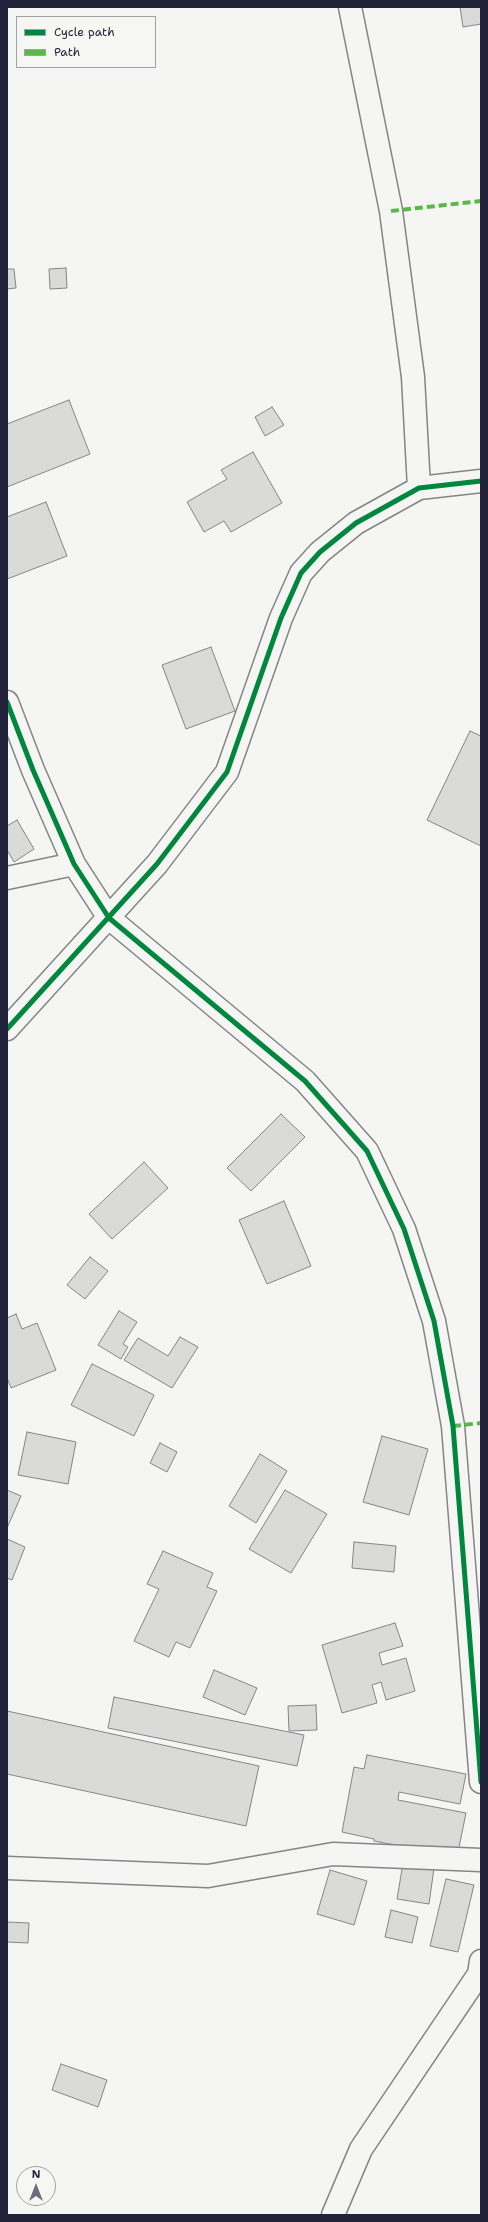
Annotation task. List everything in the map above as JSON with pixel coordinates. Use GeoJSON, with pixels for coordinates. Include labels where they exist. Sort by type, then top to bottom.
{"type":"FeatureCollection","features":[{"type":"Feature","properties":{"kind":"street"},"geometry":{"type":"LineString","coordinates":[[350,7],[391,211],[413,377],[419,488]]}},
{"type":"Feature","properties":{"kind":"street"},"geometry":{"type":"LineString","coordinates":[[7,1029],[157,864],[227,772],[281,618],[301,573],[320,552],[356,523],[419,488],[481,481]]}},
{"type":"Feature","properties":{"kind":"street"},"geometry":{"type":"LineString","coordinates":[[7,702],[33,770],[74,864],[109,918],[305,1081],[367,1151],[404,1229],[434,1321],[453,1426],[473,1560],[481,1782]]}},
{"type":"Feature","properties":{"kind":"street"},"geometry":{"type":"LineString","coordinates":[[7,878],[74,864]]}},
{"type":"Feature","properties":{"kind":"street"},"geometry":{"type":"LineString","coordinates":[[7,1868],[208,1876],[333,1854],[481,1860]]}},
{"type":"Feature","properties":{"kind":"street"},"geometry":{"type":"LineString","coordinates":[[333,2215],[361,2149],[478,1974],[481,1960]]}},
{"type":"Feature","properties":{"kind":"building"},"geometry":{"type":"Polygon","coordinates":[[[460,7],[481,7],[481,24],[463,27],[460,7]]]}},
{"type":"Feature","properties":{"kind":"building"},"geometry":{"type":"Polygon","coordinates":[[[66,268],[67,288],[50,289],[49,269],[66,268]]]}},
{"type":"Feature","properties":{"kind":"building"},"geometry":{"type":"Polygon","coordinates":[[[7,269],[14,269],[16,288],[7,289],[7,269]]]}},
{"type":"Feature","properties":{"kind":"building"},"geometry":{"type":"Polygon","coordinates":[[[69,400],[90,454],[7,487],[7,424],[69,400]]]}},
{"type":"Feature","properties":{"kind":"building"},"geometry":{"type":"Polygon","coordinates":[[[272,407],[284,425],[265,436],[255,417],[272,407]]]}},
{"type":"Feature","properties":{"kind":"building"},"geometry":{"type":"Polygon","coordinates":[[[253,452],[282,503],[231,532],[224,521],[204,532],[187,502],[227,479],[221,470],[253,452]]]}},
{"type":"Feature","properties":{"kind":"building"},"geometry":{"type":"Polygon","coordinates":[[[46,502],[67,556],[7,579],[7,517],[46,502]]]}},
{"type":"Feature","properties":{"kind":"building"},"geometry":{"type":"Polygon","coordinates":[[[211,647],[235,711],[186,729],[162,665],[211,647]]]}},
{"type":"Feature","properties":{"kind":"building"},"geometry":{"type":"Polygon","coordinates":[[[470,731],[481,736],[481,846],[427,820],[470,731]]]}},
{"type":"Feature","properties":{"kind":"building"},"geometry":{"type":"Polygon","coordinates":[[[17,820],[34,849],[14,862],[7,850],[7,826],[17,820]]]}},
{"type":"Feature","properties":{"kind":"building"},"geometry":{"type":"Polygon","coordinates":[[[281,1114],[305,1137],[251,1191],[227,1168],[281,1114]]]}},
{"type":"Feature","properties":{"kind":"building"},"geometry":{"type":"Polygon","coordinates":[[[144,1162],[168,1188],[112,1239],[89,1214],[144,1162]]]}},
{"type":"Feature","properties":{"kind":"building"},"geometry":{"type":"Polygon","coordinates":[[[284,1201],[311,1266],[267,1284],[239,1220],[284,1201]]]}},
{"type":"Feature","properties":{"kind":"building"},"geometry":{"type":"Polygon","coordinates":[[[90,1257],[108,1271],[85,1299],[67,1285],[90,1257]]]}},
{"type":"Feature","properties":{"kind":"building"},"geometry":{"type":"Polygon","coordinates":[[[119,1311],[137,1322],[123,1344],[128,1347],[121,1359],[98,1345],[119,1311]]]}},
{"type":"Feature","properties":{"kind":"building"},"geometry":{"type":"Polygon","coordinates":[[[16,1314],[22,1329],[37,1323],[56,1370],[11,1388],[7,1378],[7,1318],[16,1314]]]}},
{"type":"Feature","properties":{"kind":"building"},"geometry":{"type":"Polygon","coordinates":[[[180,1337],[198,1347],[172,1388],[124,1360],[138,1338],[168,1356],[180,1337]]]}},
{"type":"Feature","properties":{"kind":"building"},"geometry":{"type":"Polygon","coordinates":[[[92,1364],[154,1395],[134,1436],[71,1405],[92,1364]]]}},
{"type":"Feature","properties":{"kind":"building"},"geometry":{"type":"Polygon","coordinates":[[[27,1432],[76,1442],[68,1484],[18,1475],[27,1432]]]}},
{"type":"Feature","properties":{"kind":"building"},"geometry":{"type":"Polygon","coordinates":[[[382,1436],[428,1449],[409,1515],[363,1502],[382,1436]]]}},
{"type":"Feature","properties":{"kind":"building"},"geometry":{"type":"Polygon","coordinates":[[[160,1443],[177,1452],[167,1472],[150,1463],[160,1443]]]}},
{"type":"Feature","properties":{"kind":"building"},"geometry":{"type":"Polygon","coordinates":[[[260,1454],[287,1471],[256,1523],[229,1506],[260,1454]]]}},
{"type":"Feature","properties":{"kind":"building"},"geometry":{"type":"Polygon","coordinates":[[[7,1490],[21,1496],[7,1528],[7,1490]]]}},
{"type":"Feature","properties":{"kind":"building"},"geometry":{"type":"Polygon","coordinates":[[[285,1490],[327,1514],[291,1573],[249,1549],[285,1490]]]}},
{"type":"Feature","properties":{"kind":"building"},"geometry":{"type":"Polygon","coordinates":[[[7,1539],[25,1547],[12,1580],[7,1578],[7,1539]]]}},
{"type":"Feature","properties":{"kind":"building"},"geometry":{"type":"Polygon","coordinates":[[[354,1542],[396,1546],[394,1572],[352,1568],[354,1542]]]}},
{"type":"Feature","properties":{"kind":"building"},"geometry":{"type":"Polygon","coordinates":[[[163,1551],[213,1573],[207,1587],[217,1591],[190,1648],[176,1642],[169,1657],[134,1641],[159,1589],[147,1584],[163,1551]]]}},
{"type":"Feature","properties":{"kind":"building"},"geometry":{"type":"Polygon","coordinates":[[[395,1623],[403,1646],[379,1653],[382,1665],[406,1658],[415,1691],[386,1700],[381,1682],[372,1685],[377,1703],[342,1713],[322,1645],[395,1623]]]}},
{"type":"Feature","properties":{"kind":"building"},"geometry":{"type":"Polygon","coordinates":[[[214,1670],[257,1688],[245,1715],[203,1697],[214,1670]]]}},
{"type":"Feature","properties":{"kind":"building"},"geometry":{"type":"Polygon","coordinates":[[[114,1697],[304,1735],[297,1766],[108,1728],[114,1697]]]}},
{"type":"Feature","properties":{"kind":"building"},"geometry":{"type":"Polygon","coordinates":[[[316,1705],[317,1730],[289,1731],[288,1706],[316,1705]]]}},
{"type":"Feature","properties":{"kind":"building"},"geometry":{"type":"Polygon","coordinates":[[[7,1711],[259,1766],[246,1826],[7,1774],[7,1711]]]}},
{"type":"Feature","properties":{"kind":"building"},"geometry":{"type":"Polygon","coordinates":[[[367,1755],[466,1774],[460,1804],[399,1792],[398,1800],[466,1813],[457,1857],[374,1841],[374,1839],[342,1832],[354,1767],[364,1769],[367,1755]]]}},
{"type":"Feature","properties":{"kind":"building"},"geometry":{"type":"Polygon","coordinates":[[[403,1863],[434,1868],[429,1904],[397,1899],[403,1863]]]}},
{"type":"Feature","properties":{"kind":"building"},"geometry":{"type":"Polygon","coordinates":[[[330,1870],[367,1881],[354,1925],[317,1914],[330,1870]]]}},
{"type":"Feature","properties":{"kind":"building"},"geometry":{"type":"Polygon","coordinates":[[[446,1879],[474,1885],[458,1952],[430,1946],[446,1879]]]}},
{"type":"Feature","properties":{"kind":"building"},"geometry":{"type":"Polygon","coordinates":[[[391,1910],[418,1917],[412,1943],[385,1937],[391,1910]]]}},
{"type":"Feature","properties":{"kind":"building"},"geometry":{"type":"Polygon","coordinates":[[[7,1922],[29,1923],[28,1943],[7,1942],[7,1922]]]}},
{"type":"Feature","properties":{"kind":"building"},"geometry":{"type":"Polygon","coordinates":[[[61,2064],[107,2080],[98,2107],[52,2090],[61,2064]]]}},
{"type":"Feature","properties":{"kind":"marked path"},"geometry":{"type":"LineString","coordinates":[[391,211],[481,201]]}},
{"type":"Feature","properties":{"kind":"marked path"},"geometry":{"type":"LineString","coordinates":[[453,1426],[481,1423]]}},
{"type":"Feature","properties":{"kind":"cycle path"},"geometry":{"type":"LineString","coordinates":[[7,1029],[157,864],[227,772],[281,618],[301,573],[320,552],[356,523],[419,488],[481,481]]}},
{"type":"Feature","properties":{"kind":"cycle path"},"geometry":{"type":"LineString","coordinates":[[7,702],[33,770],[74,864],[109,918],[305,1081],[367,1151],[404,1229],[434,1321],[453,1426],[481,1782]]}}]}
